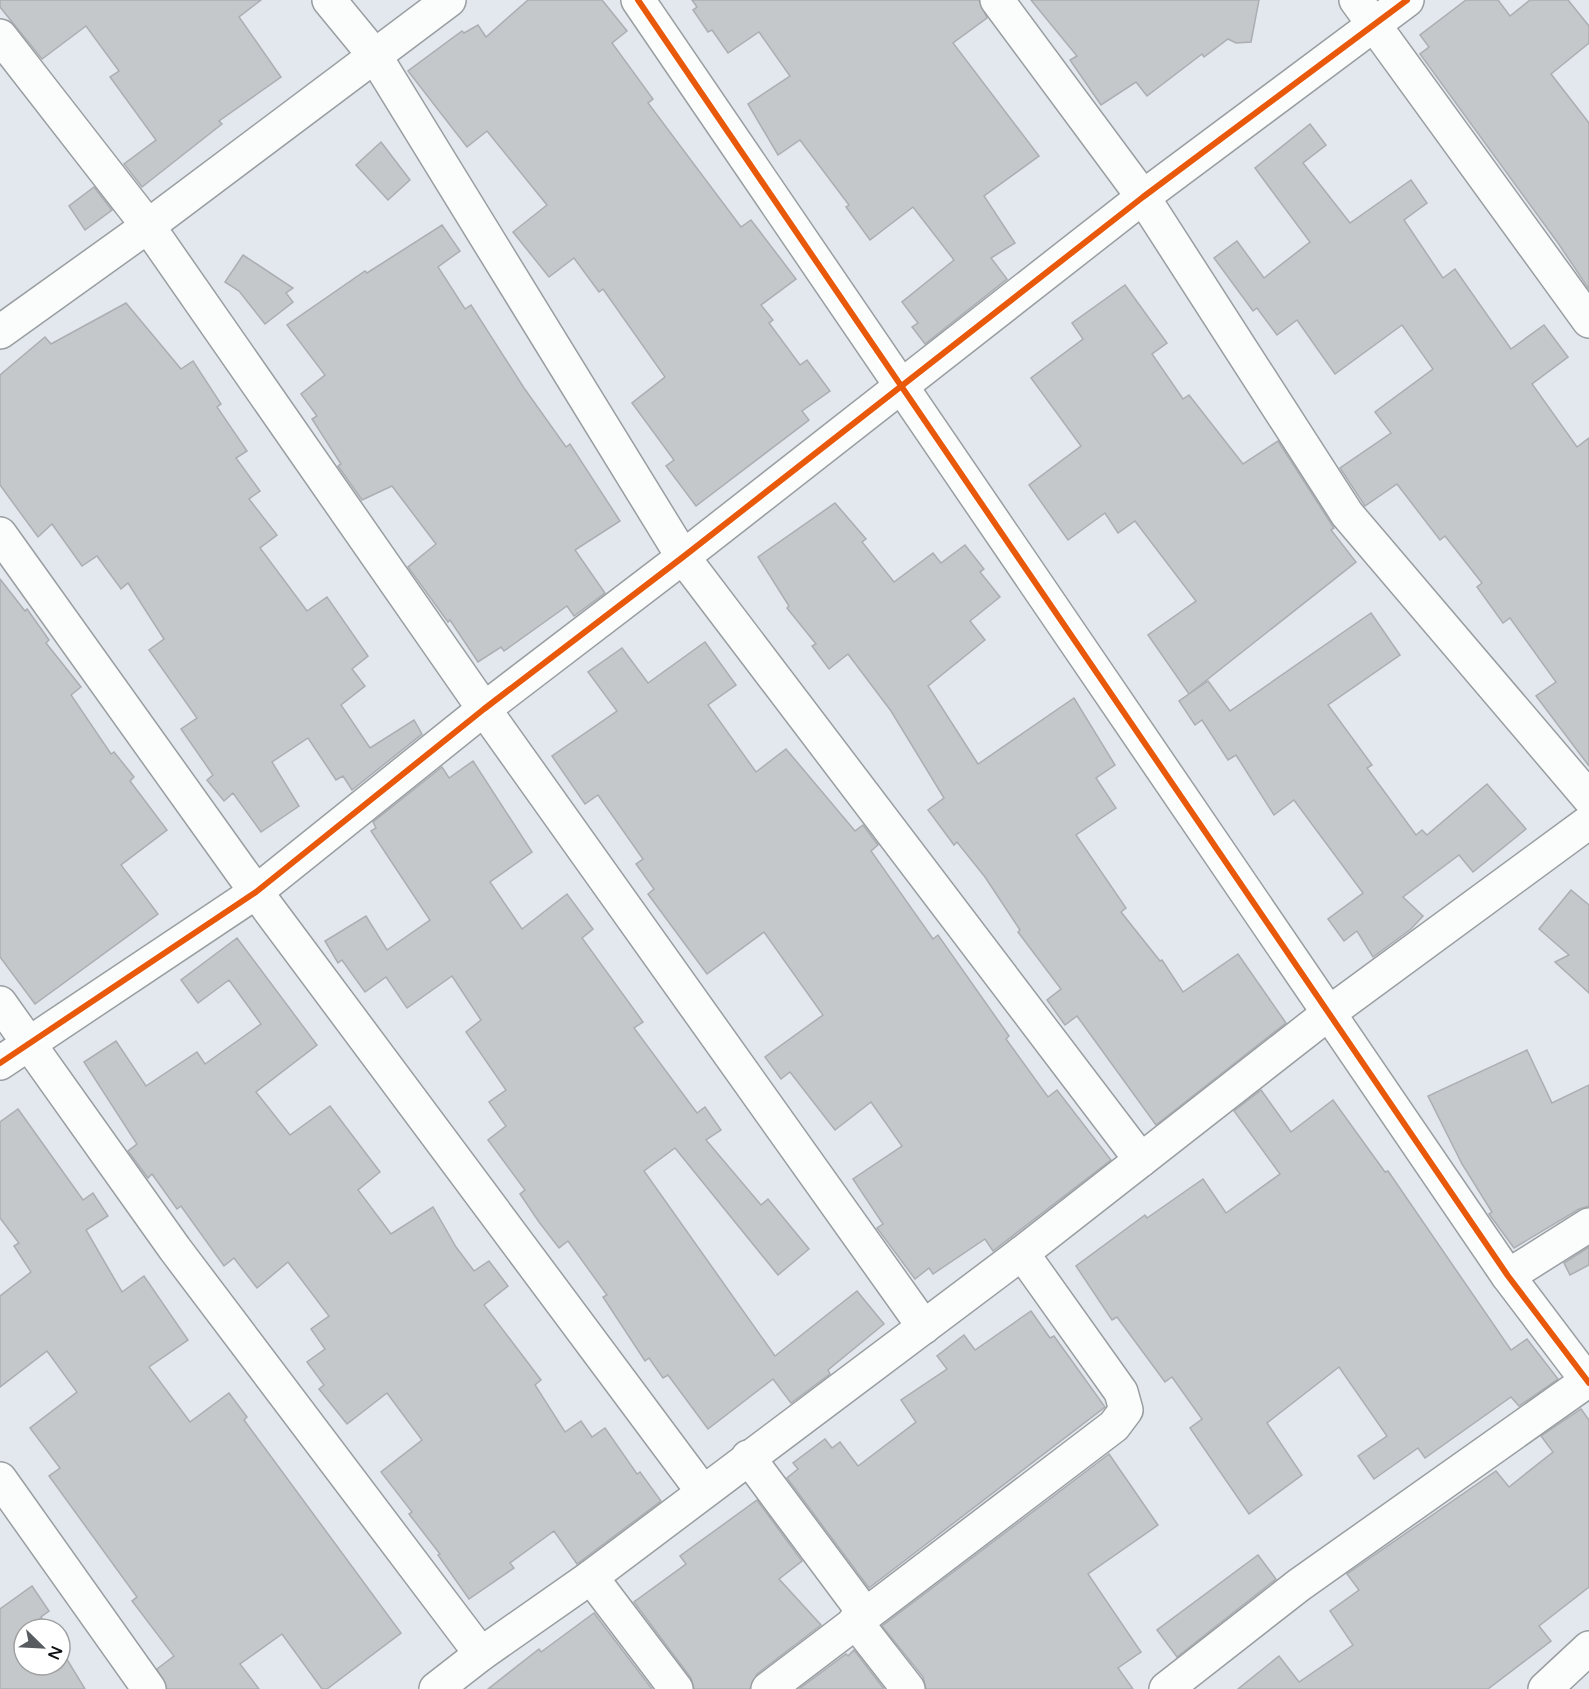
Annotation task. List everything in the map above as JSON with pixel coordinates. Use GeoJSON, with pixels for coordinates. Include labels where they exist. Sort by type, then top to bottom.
{"type":"FeatureCollection","features":[{"type":"Feature","properties":{"kind":"street"},"geometry":{"type":"LineString","coordinates":[[329,0],[375,56],[683,558],[1141,1160]]}},
{"type":"Feature","properties":{"kind":"street"},"geometry":{"type":"LineString","coordinates":[[0,332],[148,226],[449,0]]}},
{"type":"Feature","properties":{"kind":"street"},"geometry":{"type":"LineString","coordinates":[[638,0],[903,385],[1508,1276],[1588,1382],[1299,1585],[1166,1689]]}},
{"type":"Feature","properties":{"kind":"street"},"geometry":{"type":"LineString","coordinates":[[997,0],[1143,197],[1347,514],[1589,798]]}},
{"type":"Feature","properties":{"kind":"street"},"geometry":{"type":"LineString","coordinates":[[1356,0],[1589,321]]}},
{"type":"Feature","properties":{"kind":"street"},"geometry":{"type":"LineString","coordinates":[[0,1063],[256,892],[484,709],[683,558],[1143,197],[1407,0]]}},
{"type":"Feature","properties":{"kind":"street"},"geometry":{"type":"LineString","coordinates":[[0,36],[148,226],[484,709],[924,1327]]}},
{"type":"Feature","properties":{"kind":"street"},"geometry":{"type":"LineString","coordinates":[[0,534],[256,892],[703,1492]]}},
{"type":"Feature","properties":{"kind":"street"},"geometry":{"type":"LineString","coordinates":[[436,1689],[481,1654],[591,1577],[924,1327],[1329,1013],[1589,822]]}},
{"type":"Feature","properties":{"kind":"street"},"geometry":{"type":"LineString","coordinates":[[0,1004],[155,1221],[481,1654]]}},
{"type":"Feature","properties":{"kind":"street"},"geometry":{"type":"LineString","coordinates":[[1508,1276],[1589,1225]]}},
{"type":"Feature","properties":{"kind":"street"},"geometry":{"type":"LineString","coordinates":[[768,1689],[1114,1426],[1126,1410],[1121,1392],[1022,1253]]}},
{"type":"Feature","properties":{"kind":"street"},"geometry":{"type":"LineString","coordinates":[[748,1457],[908,1689]]}},
{"type":"Feature","properties":{"kind":"street"},"geometry":{"type":"LineString","coordinates":[[0,1479],[149,1689]]}},
{"type":"Feature","properties":{"kind":"street"},"geometry":{"type":"LineString","coordinates":[[591,1577],[676,1689]]}},
{"type":"Feature","properties":{"kind":"street"},"geometry":{"type":"LineString","coordinates":[[1545,1689],[1589,1648]]}},
{"type":"Feature","properties":{"kind":"building"},"geometry":{"type":"Polygon","coordinates":[[[0,0],[261,0],[239,17],[281,77],[219,121],[222,124],[142,187],[124,164],[156,140],[110,77],[119,71],[86,26],[42,59],[0,7],[0,0]]]}},
{"type":"Feature","properties":{"kind":"building"},"geometry":{"type":"Polygon","coordinates":[[[528,0],[602,0],[627,31],[612,43],[653,99],[648,103],[741,227],[751,220],[796,279],[761,305],[773,320],[769,323],[800,365],[807,360],[830,391],[802,411],[809,420],[696,506],[666,466],[674,460],[632,403],[665,377],[603,289],[599,292],[574,258],[549,277],[513,232],[547,205],[487,131],[467,147],[408,71],[462,31],[464,33],[478,25],[486,37],[528,0]]]}},
{"type":"Feature","properties":{"kind":"building"},"geometry":{"type":"Polygon","coordinates":[[[692,0],[979,0],[987,18],[953,43],[1039,156],[984,196],[1015,243],[991,258],[1007,279],[925,344],[912,327],[918,323],[902,302],[954,260],[913,207],[870,240],[846,207],[849,205],[800,140],[778,155],[748,104],[790,76],[759,32],[728,53],[712,30],[708,32],[693,10],[697,7],[692,0]]]}},
{"type":"Feature","properties":{"kind":"building"},"geometry":{"type":"Polygon","coordinates":[[[1031,0],[1259,0],[1251,42],[1236,43],[1228,39],[1204,57],[1202,54],[1147,96],[1136,82],[1101,105],[1070,60],[1077,56],[1031,0]]]}},
{"type":"Feature","properties":{"kind":"building"},"geometry":{"type":"Polygon","coordinates":[[[1466,0],[1498,0],[1510,16],[1530,0],[1568,0],[1589,26],[1589,43],[1551,74],[1589,123],[1589,289],[1420,54],[1429,47],[1420,35],[1466,0]]]}},
{"type":"Feature","properties":{"kind":"building"},"geometry":{"type":"Polygon","coordinates":[[[1310,124],[1326,145],[1303,163],[1350,223],[1411,180],[1427,203],[1404,220],[1443,278],[1455,269],[1511,349],[1544,325],[1568,357],[1532,384],[1577,447],[1589,438],[1589,766],[1536,696],[1556,682],[1510,618],[1503,623],[1477,587],[1482,583],[1445,536],[1440,540],[1397,484],[1365,506],[1340,468],[1391,433],[1375,412],[1433,369],[1402,325],[1335,374],[1297,320],[1277,335],[1257,308],[1253,311],[1214,258],[1237,241],[1264,278],[1310,242],[1255,168],[1310,124]]]}},
{"type":"Feature","properties":{"kind":"building"},"geometry":{"type":"Polygon","coordinates":[[[381,142],[410,180],[388,200],[356,165],[381,142]]]}},
{"type":"Feature","properties":{"kind":"building"},"geometry":{"type":"Polygon","coordinates":[[[94,187],[112,210],[85,230],[69,206],[94,187]]]}},
{"type":"Feature","properties":{"kind":"building"},"geometry":{"type":"Polygon","coordinates":[[[442,225],[460,251],[438,267],[465,309],[471,305],[524,388],[566,447],[570,444],[620,521],[575,550],[605,593],[574,616],[567,606],[504,651],[501,647],[478,662],[450,620],[448,622],[408,567],[436,544],[392,486],[362,500],[338,466],[341,464],[312,419],[317,416],[301,394],[325,375],[287,325],[365,271],[367,273],[442,225]]]}},
{"type":"Feature","properties":{"kind":"building"},"geometry":{"type":"Polygon","coordinates":[[[243,255],[293,288],[286,293],[293,302],[265,324],[239,291],[225,282],[243,255]]]}},
{"type":"Feature","properties":{"kind":"building"},"geometry":{"type":"Polygon","coordinates":[[[1125,285],[1167,343],[1152,354],[1183,399],[1189,395],[1243,464],[1278,441],[1334,528],[1331,530],[1356,562],[1189,694],[1148,635],[1196,601],[1135,521],[1118,533],[1105,513],[1068,540],[1029,485],[1081,446],[1031,378],[1083,339],[1072,323],[1125,285]]]}},
{"type":"Feature","properties":{"kind":"building"},"geometry":{"type":"Polygon","coordinates":[[[126,303],[181,369],[193,361],[221,404],[217,407],[247,451],[236,458],[260,491],[249,499],[277,535],[260,548],[307,611],[327,597],[368,656],[352,669],[365,686],[341,705],[370,748],[414,720],[422,734],[352,790],[343,776],[336,780],[308,738],[272,762],[299,806],[261,832],[233,793],[224,801],[207,780],[213,775],[181,729],[197,718],[149,650],[164,639],[128,583],[121,589],[97,556],[82,566],[52,524],[38,537],[0,485],[0,375],[45,337],[51,344],[126,303]]]}},
{"type":"Feature","properties":{"kind":"building"},"geometry":{"type":"Polygon","coordinates":[[[835,503],[866,539],[862,542],[894,582],[933,553],[941,563],[965,545],[984,569],[980,572],[1000,597],[970,621],[985,640],[928,686],[978,764],[1074,698],[1115,765],[1096,778],[1116,808],[1076,835],[1126,908],[1121,912],[1160,961],[1162,960],[1183,992],[1238,954],[1286,1023],[1156,1125],[1077,1016],[1065,1025],[1047,1000],[1061,989],[1018,932],[1020,930],[985,877],[957,842],[954,845],[928,810],[944,798],[891,711],[848,654],[829,669],[812,646],[816,644],[787,608],[789,606],[758,557],[835,503]]]}},
{"type":"Feature","properties":{"kind":"building"},"geometry":{"type":"Polygon","coordinates":[[[0,579],[25,611],[27,609],[49,640],[46,643],[81,687],[71,695],[111,754],[114,752],[134,777],[130,781],[167,830],[121,865],[158,914],[35,1004],[0,957],[0,579]]]}},
{"type":"Feature","properties":{"kind":"building"},"geometry":{"type":"Polygon","coordinates":[[[1371,613],[1400,655],[1328,705],[1372,765],[1367,768],[1416,835],[1422,830],[1427,835],[1487,784],[1526,829],[1473,872],[1459,855],[1403,897],[1423,916],[1411,929],[1373,957],[1357,931],[1344,941],[1328,919],[1363,893],[1294,800],[1274,815],[1236,755],[1228,760],[1202,720],[1195,725],[1179,701],[1208,681],[1230,711],[1371,613]]]}},
{"type":"Feature","properties":{"kind":"building"},"geometry":{"type":"Polygon","coordinates":[[[705,642],[736,685],[708,705],[756,772],[786,749],[855,831],[863,825],[878,845],[871,851],[933,939],[938,935],[1009,1036],[1006,1039],[1048,1097],[1057,1090],[1111,1160],[993,1251],[985,1239],[933,1274],[929,1268],[915,1279],[877,1228],[883,1224],[853,1179],[902,1146],[871,1102],[835,1130],[790,1072],[781,1079],[765,1057],[823,1015],[764,932],[707,974],[648,894],[654,889],[636,864],[643,859],[598,795],[585,804],[552,756],[617,711],[588,672],[622,648],[648,683],[705,642]]]}},
{"type":"Feature","properties":{"kind":"building"},"geometry":{"type":"Polygon","coordinates":[[[473,761],[532,852],[490,882],[522,929],[567,894],[593,929],[582,938],[643,1022],[634,1028],[697,1113],[705,1107],[721,1130],[706,1140],[761,1205],[768,1199],[809,1249],[778,1275],[675,1148],[644,1171],[775,1356],[857,1291],[884,1324],[828,1370],[830,1374],[791,1403],[773,1379],[708,1429],[668,1375],[663,1378],[649,1358],[645,1361],[603,1297],[607,1295],[568,1241],[559,1248],[539,1222],[520,1194],[525,1190],[488,1140],[506,1126],[489,1102],[506,1090],[466,1032],[481,1020],[452,976],[407,1008],[386,977],[365,992],[342,960],[338,963],[325,941],[366,916],[387,950],[430,920],[371,831],[376,828],[373,822],[442,767],[449,778],[473,761]]]}},
{"type":"Feature","properties":{"kind":"building"},"geometry":{"type":"Polygon","coordinates":[[[1571,890],[1589,905],[1589,993],[1555,962],[1569,955],[1539,929],[1571,890]]]}},
{"type":"Feature","properties":{"kind":"building"},"geometry":{"type":"Polygon","coordinates":[[[237,938],[317,1045],[256,1092],[290,1135],[330,1106],[380,1172],[358,1190],[391,1234],[433,1207],[456,1247],[474,1271],[489,1261],[508,1286],[484,1305],[541,1380],[535,1385],[565,1432],[581,1421],[592,1437],[605,1428],[637,1474],[640,1472],[661,1501],[577,1564],[554,1531],[510,1563],[514,1568],[469,1599],[438,1555],[440,1554],[409,1514],[412,1512],[381,1472],[422,1440],[387,1393],[347,1424],[319,1389],[324,1385],[307,1362],[325,1349],[311,1329],[329,1316],[288,1262],[257,1288],[234,1258],[224,1266],[181,1206],[177,1209],[152,1174],[148,1178],[128,1151],[137,1144],[84,1062],[116,1041],[146,1086],[197,1052],[205,1064],[261,1024],[229,980],[198,1003],[181,980],[237,938]]]}},
{"type":"Feature","properties":{"kind":"building"},"geometry":{"type":"Polygon","coordinates":[[[1527,1050],[1552,1103],[1589,1085],[1589,1206],[1579,1209],[1514,1248],[1489,1214],[1492,1212],[1462,1164],[1428,1096],[1527,1050]]]}},
{"type":"Feature","properties":{"kind":"building"},"geometry":{"type":"Polygon","coordinates":[[[1261,1090],[1291,1132],[1333,1100],[1385,1172],[1388,1171],[1511,1350],[1527,1339],[1558,1379],[1519,1406],[1511,1397],[1425,1458],[1418,1448],[1374,1479],[1358,1456],[1387,1436],[1339,1367],[1267,1423],[1302,1475],[1249,1514],[1190,1428],[1202,1419],[1172,1377],[1165,1382],[1117,1317],[1112,1320],[1076,1266],[1145,1215],[1147,1218],[1203,1179],[1226,1213],[1280,1174],[1234,1111],[1261,1090]]]}},
{"type":"Feature","properties":{"kind":"building"},"geometry":{"type":"Polygon","coordinates":[[[18,1109],[83,1200],[93,1193],[108,1216],[86,1230],[122,1292],[144,1276],[188,1340],[149,1367],[190,1422],[229,1393],[247,1417],[244,1420],[401,1633],[327,1689],[322,1689],[282,1634],[240,1664],[259,1689],[167,1689],[157,1669],[174,1656],[132,1601],[137,1597],[49,1476],[60,1468],[30,1428],[77,1392],[47,1351],[0,1387],[0,1296],[31,1272],[14,1246],[19,1243],[0,1218],[0,1122],[18,1109]]]}},
{"type":"Feature","properties":{"kind":"building"},"geometry":{"type":"Polygon","coordinates":[[[1589,1247],[1589,1265],[1570,1275],[1564,1263],[1589,1247]]]}},
{"type":"Feature","properties":{"kind":"building"},"geometry":{"type":"Polygon","coordinates":[[[1031,1311],[1050,1338],[1054,1336],[1105,1407],[869,1588],[787,1478],[798,1469],[793,1463],[825,1439],[832,1448],[840,1442],[858,1466],[916,1422],[901,1400],[947,1369],[937,1356],[964,1335],[975,1350],[1031,1311]]]}},
{"type":"Feature","properties":{"kind":"building"},"geometry":{"type":"Polygon","coordinates":[[[1581,1409],[1589,1420],[1589,1587],[1539,1626],[1551,1641],[1488,1689],[1238,1689],[1279,1656],[1299,1682],[1353,1645],[1330,1611],[1359,1590],[1347,1574],[1496,1471],[1509,1487],[1553,1452],[1541,1436],[1581,1409]]]}},
{"type":"Feature","properties":{"kind":"building"},"geometry":{"type":"Polygon","coordinates":[[[1109,1454],[1158,1525],[1088,1574],[1141,1652],[1118,1668],[1133,1689],[926,1689],[923,1677],[882,1626],[1109,1454]]]}},
{"type":"Feature","properties":{"kind":"building"},"geometry":{"type":"Polygon","coordinates":[[[757,1500],[802,1561],[779,1579],[821,1625],[757,1674],[750,1689],[694,1689],[691,1678],[634,1602],[686,1564],[680,1556],[757,1500]]]}},
{"type":"Feature","properties":{"kind":"building"},"geometry":{"type":"Polygon","coordinates":[[[1258,1555],[1276,1579],[1177,1657],[1157,1630],[1258,1555]]]}},
{"type":"Feature","properties":{"kind":"building"},"geometry":{"type":"Polygon","coordinates":[[[32,1586],[49,1611],[41,1617],[12,1617],[12,1677],[72,1677],[72,1668],[85,1689],[0,1689],[0,1609],[32,1586]]]}},
{"type":"Feature","properties":{"kind":"building"},"geometry":{"type":"Polygon","coordinates":[[[594,1613],[652,1689],[488,1689],[539,1649],[541,1652],[594,1613]]]}},
{"type":"Feature","properties":{"kind":"building"},"geometry":{"type":"Polygon","coordinates":[[[854,1650],[884,1689],[799,1689],[846,1654],[848,1656],[854,1650]]]}},
{"type":"Feature","properties":{"kind":"cycle path"},"geometry":{"type":"LineString","coordinates":[[638,0],[1508,1276],[1589,1383]]}},
{"type":"Feature","properties":{"kind":"cycle path"},"geometry":{"type":"LineString","coordinates":[[0,1063],[256,892],[484,709],[683,557],[1143,197],[1407,0]]}}]}
